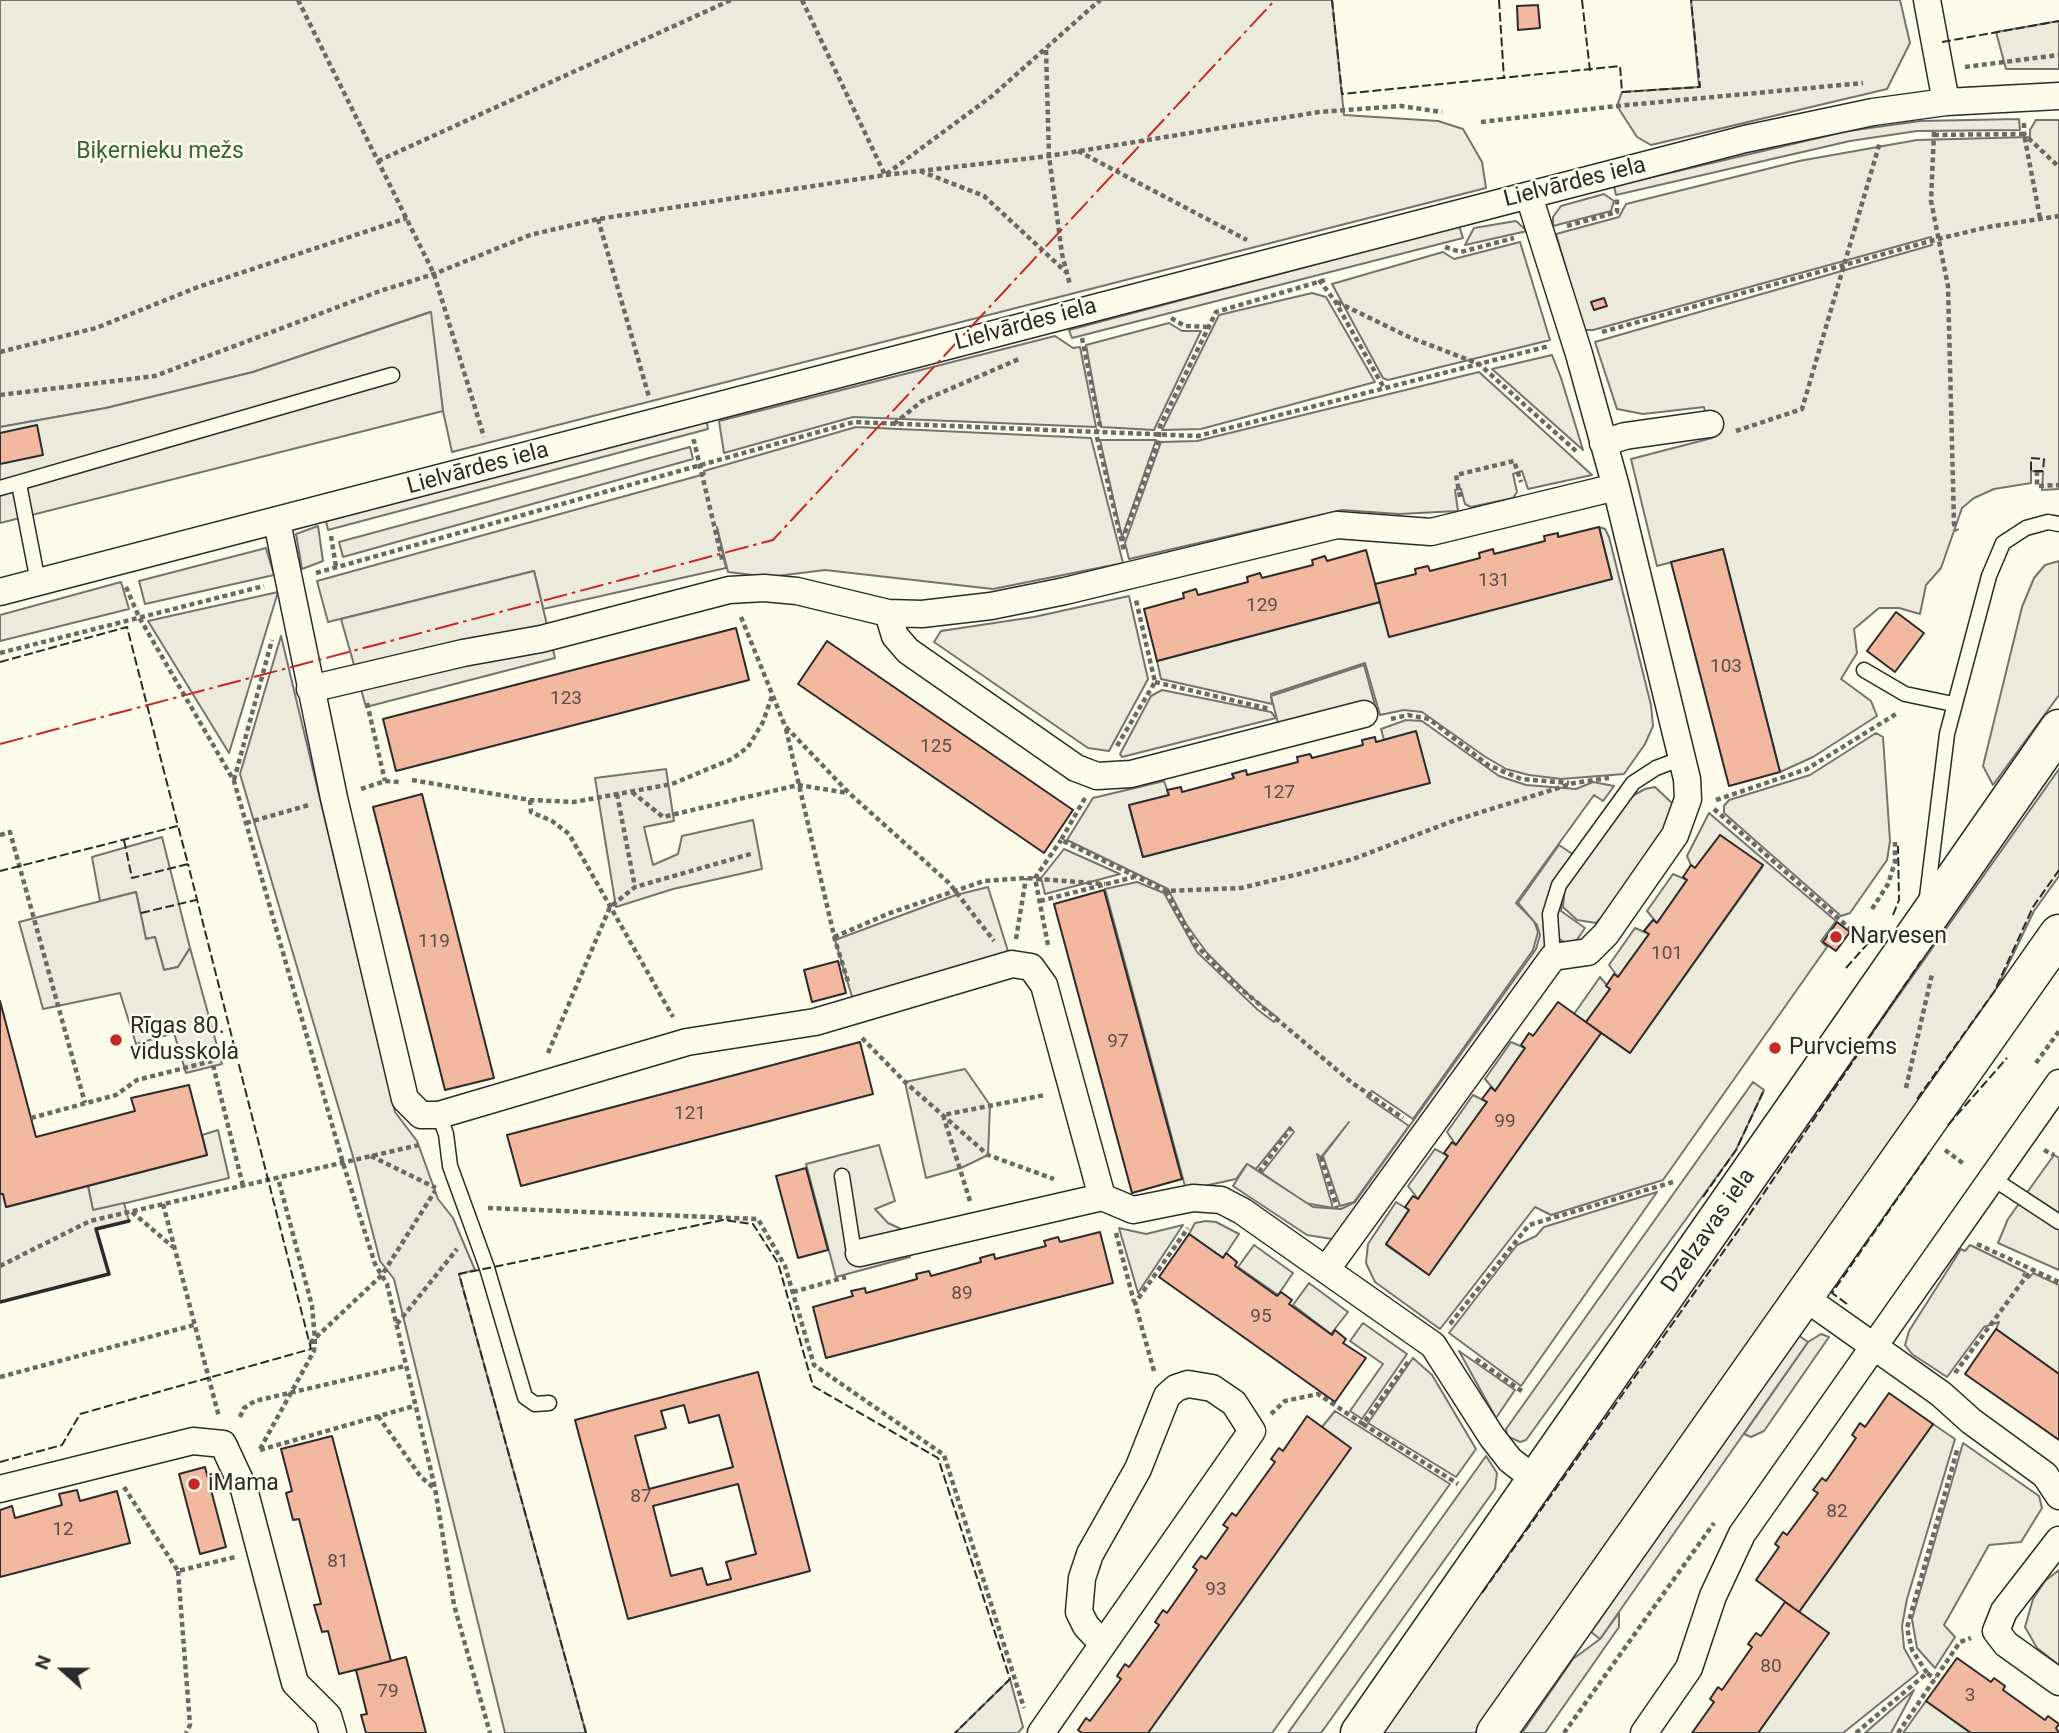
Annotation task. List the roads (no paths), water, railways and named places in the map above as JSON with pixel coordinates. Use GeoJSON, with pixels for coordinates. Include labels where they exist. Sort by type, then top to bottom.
{"type":"FeatureCollection","features":[{"type":"Feature","properties":{"kind":"main road","name":"Dzelzavas iela"},"geometry":{"type":"LineString","coordinates":[[1360,1733],[2059,729]]}},
{"type":"Feature","properties":{"kind":"main road"},"geometry":{"type":"LineString","coordinates":[[1496,1733],[2059,934]]}},
{"type":"Feature","properties":{"kind":"street"},"geometry":{"type":"LineString","coordinates":[[1927,0],[1945,102]]}},
{"type":"Feature","properties":{"kind":"street","name":"Lielvārdes iela"},"geometry":{"type":"LineString","coordinates":[[0,592],[1745,139],[1873,112],[1945,102],[2059,96]]}},
{"type":"Feature","properties":{"kind":"street"},"geometry":{"type":"LineString","coordinates":[[1326,1270],[1553,957],[1588,952],[1606,934],[1675,835],[1688,799],[1616,487],[1529,195]]}},
{"type":"Feature","properties":{"kind":"street"},"geometry":{"type":"LineString","coordinates":[[1603,443],[1625,436],[1710,424]]}},
{"type":"Feature","properties":{"kind":"street"},"geometry":{"type":"LineString","coordinates":[[310,689],[463,653],[541,639],[729,590],[764,588],[797,591],[888,613],[922,614],[991,606],[1337,525],[1431,532],[1616,487]]}},
{"type":"Feature","properties":{"kind":"street"},"geometry":{"type":"LineString","coordinates":[[277,522],[334,798],[405,1099],[421,1115],[442,1124],[530,1088],[687,1042],[815,1022],[1012,964],[1031,967],[1044,985],[1075,1090],[1102,1197]]}},
{"type":"Feature","properties":{"kind":"street"},"geometry":{"type":"LineString","coordinates":[[888,613],[895,636],[908,651],[1076,768],[1097,776],[1131,774],[1297,731],[1376,717]]}},
{"type":"Feature","properties":{"kind":"street"},"geometry":{"type":"LineString","coordinates":[[1644,1733],[1689,1668],[1713,1596],[1742,1534],[2059,1083]]}},
{"type":"Feature","properties":{"kind":"street"},"geometry":{"type":"LineString","coordinates":[[859,1252],[1102,1197],[1133,1210],[1193,1198],[1221,1199],[1242,1210],[1433,1345],[1492,1437],[1510,1460],[1537,1481]]}},
{"type":"Feature","properties":{"kind":"street"},"geometry":{"type":"LineString","coordinates":[[1804,1297],[1941,1394],[1971,1421],[2045,1475],[2059,1496]]}},
{"type":"Feature","properties":{"kind":"street"},"geometry":{"type":"LineString","coordinates":[[1041,1733],[1252,1431],[1234,1403],[1205,1386],[1188,1384],[1176,1388],[1163,1403],[1138,1469],[1090,1554],[1078,1602],[1080,1617],[1103,1644]]}},
{"type":"Feature","properties":{"kind":"street"},"geometry":{"type":"LineString","coordinates":[[0,1489],[193,1441],[226,1451],[244,1489],[295,1683],[328,1716],[333,1733]]}},
{"type":"Feature","properties":{"kind":"street"},"geometry":{"type":"LineString","coordinates":[[2059,1539],[2004,1611],[1996,1631],[2006,1644],[2059,1682]]}},
{"type":"Feature","properties":{"kind":"lane"},"geometry":{"type":"LineString","coordinates":[[0,488],[393,375]]}},
{"type":"Feature","properties":{"kind":"lane"},"geometry":{"type":"LineString","coordinates":[[19,484],[38,582]]}},
{"type":"Feature","properties":{"kind":"lane"},"geometry":{"type":"LineString","coordinates":[[1927,915],[1925,897],[1940,772],[1954,705],[1989,576],[2003,543],[2026,528],[2048,522],[2059,524]]}},
{"type":"Feature","properties":{"kind":"lane"},"geometry":{"type":"LineString","coordinates":[[1864,670],[1905,695],[1954,705]]}},
{"type":"Feature","properties":{"kind":"lane"},"geometry":{"type":"LineString","coordinates":[[1553,957],[1550,914],[1559,885],[1633,783],[1656,768],[1680,759]]}},
{"type":"Feature","properties":{"kind":"lane"},"geometry":{"type":"LineString","coordinates":[[442,1124],[450,1166],[525,1397],[535,1405],[549,1403]]}},
{"type":"Feature","properties":{"kind":"lane"},"geometry":{"type":"LineString","coordinates":[[842,1177],[853,1247],[859,1252]]}},
{"type":"Feature","properties":{"kind":"lane"},"geometry":{"type":"LineString","coordinates":[[1992,1178],[2059,1222]]}},
{"type":"Feature","properties":{"kind":"place","name":"Narvesen"},"geometry":{"type":"Point","coordinates":[1836,937]}},
{"type":"Feature","properties":{"kind":"place","name":"Rīgas 80. vidusskola"},"geometry":{"type":"Point","coordinates":[116,1040]}},
{"type":"Feature","properties":{"kind":"place","name":"Purvciems"},"geometry":{"type":"Point","coordinates":[1775,1048]}},
{"type":"Feature","properties":{"kind":"place","name":"iMama"},"geometry":{"type":"Point","coordinates":[194,1484]}},
{"type":"Feature","properties":{"kind":"park label","name":"Biķernieku mežs"},"geometry":{"type":"Point","coordinates":[160,152]}}]}
